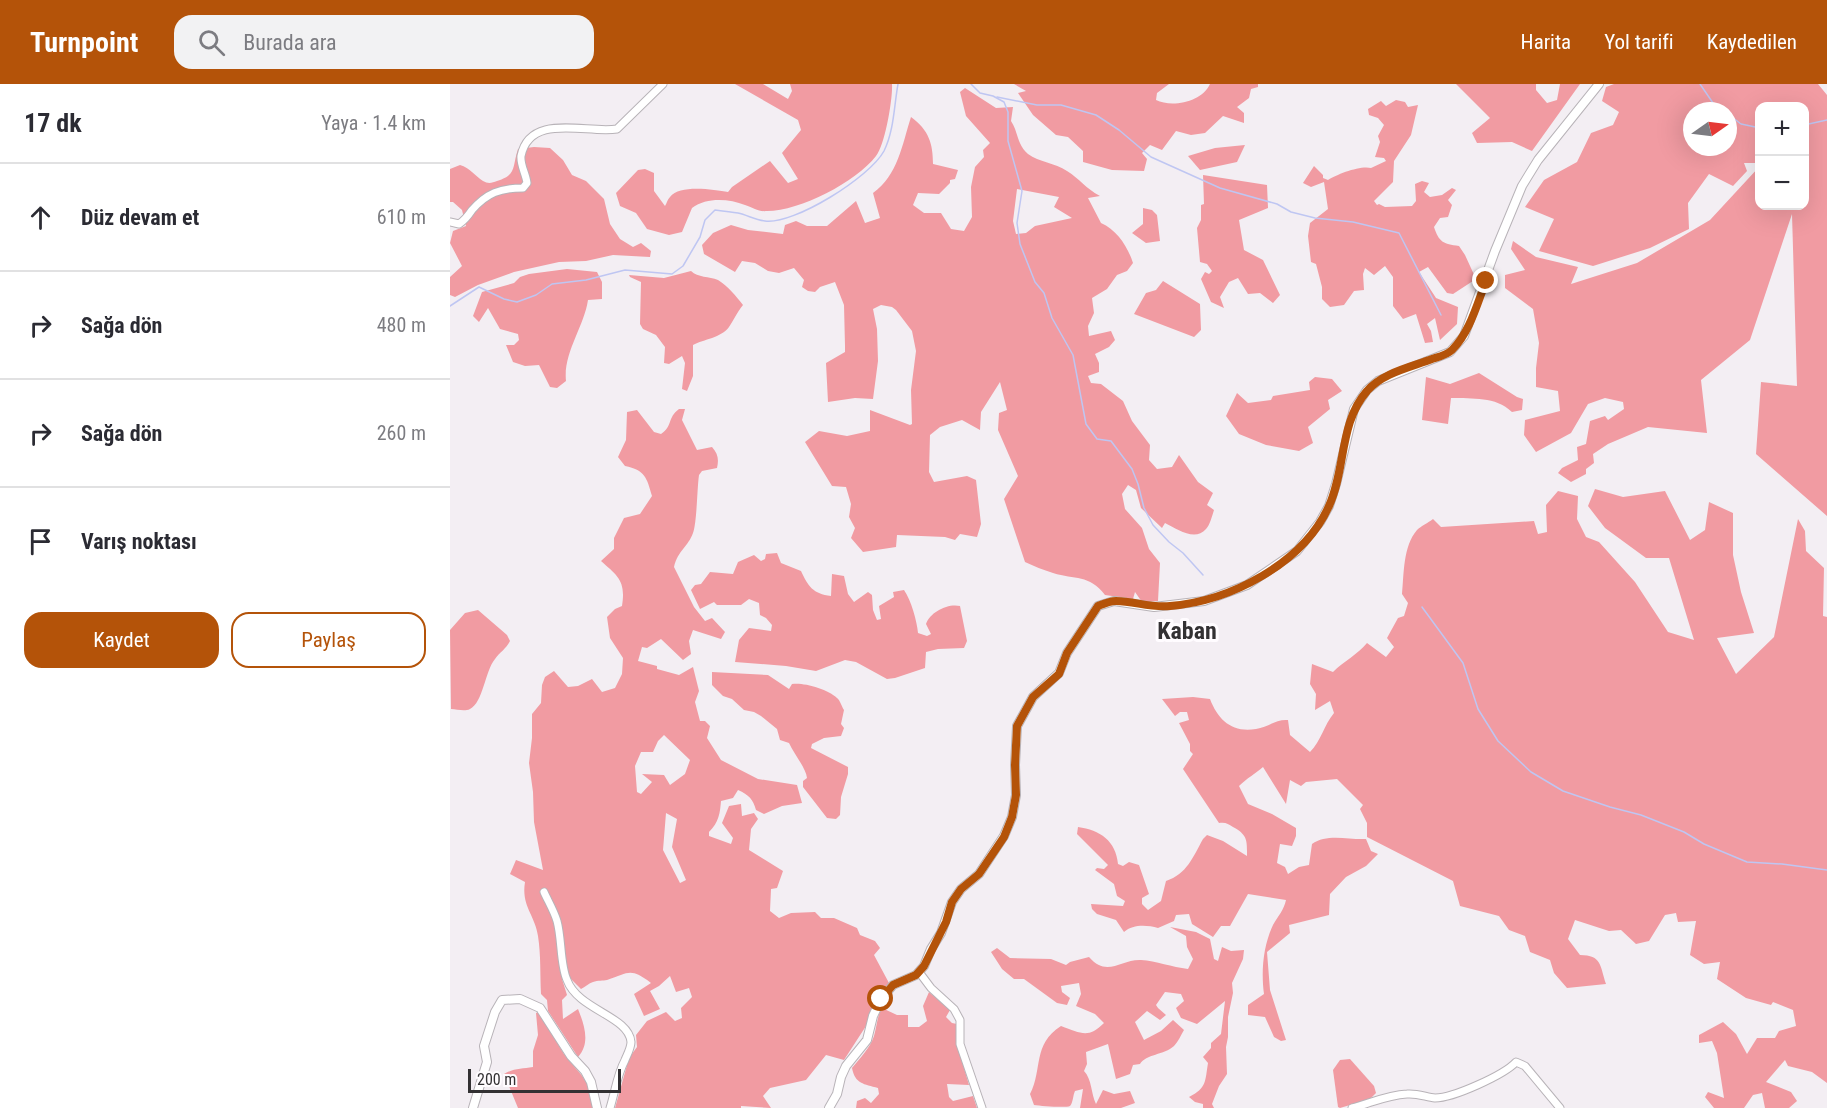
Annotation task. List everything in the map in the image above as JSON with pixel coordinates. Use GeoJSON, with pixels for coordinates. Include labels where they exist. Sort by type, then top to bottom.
{"type":"FeatureCollection","features":[{"type":"Feature","properties":{"kind":"main road"},"geometry":{"type":"LineString","coordinates":[[830,1108],[846,1066],[867,1040],[873,1016],[881,999],[893,985],[919,972],[941,933],[952,902],[961,889],[979,874],[1004,837],[1012,817],[1016,795],[1017,726],[1033,697],[1059,674],[1067,653],[1098,606],[1114,601],[1154,607],[1204,602],[1246,585],[1297,551],[1320,522],[1329,506],[1354,409],[1367,390],[1378,381],[1450,352],[1464,336],[1522,186],[1538,160],[1599,84]]}},
{"type":"Feature","properties":{"kind":"main road"},"geometry":{"type":"LineString","coordinates":[[472,1108],[487,1062],[484,1046],[495,1012],[502,1000],[512,999],[528,1001],[540,1008],[571,1056],[585,1071],[591,1082],[597,1108]]}},
{"type":"Feature","properties":{"kind":"street"},"geometry":{"type":"LineString","coordinates":[[450,222],[459,224],[467,219],[481,200],[491,192],[500,189],[523,188],[527,183],[521,156],[527,142],[542,131],[553,127],[617,129],[663,84]]}},
{"type":"Feature","properties":{"kind":"street"},"geometry":{"type":"LineString","coordinates":[[544,892],[557,921],[566,980],[579,998],[617,1020],[625,1029],[631,1042],[629,1052],[620,1068],[610,1108]]}},
{"type":"Feature","properties":{"kind":"street"},"geometry":{"type":"LineString","coordinates":[[919,972],[931,988],[954,1009],[960,1020],[960,1044],[982,1108]]}},
{"type":"Feature","properties":{"kind":"street"},"geometry":{"type":"LineString","coordinates":[[1352,1108],[1383,1097],[1408,1094],[1435,1098],[1446,1096],[1486,1082],[1516,1062],[1525,1066],[1560,1108]]}},
{"type":"Feature","properties":{"kind":"shaded area"},"geometry":{"type":"Polygon","coordinates":[[[735,84],[763,84],[788,99],[792,91],[790,84],[892,84],[888,121],[879,150],[867,166],[855,176],[826,193],[795,206],[764,211],[732,201],[704,202],[692,208],[682,232],[669,235],[647,229],[636,213],[620,206],[616,193],[638,170],[645,169],[654,173],[654,191],[665,206],[670,197],[681,190],[728,192],[770,161],[788,183],[798,179],[782,153],[801,130],[798,120],[735,84]]]}},
{"type":"Feature","properties":{"kind":"shaded area"},"geometry":{"type":"Polygon","coordinates":[[[1014,84],[1169,84],[1157,93],[1156,100],[1170,103],[1194,99],[1210,84],[1258,84],[1258,87],[1251,89],[1249,98],[1237,107],[1244,113],[1244,123],[1223,116],[1205,133],[1191,135],[1176,131],[1162,150],[1150,145],[1142,153],[1147,159],[1144,171],[1112,170],[1083,162],[1083,151],[1068,137],[1056,135],[1033,115],[1018,93],[1026,91],[1014,84]]]}},
{"type":"Feature","properties":{"kind":"shaded area"},"geometry":{"type":"Polygon","coordinates":[[[1456,84],[1536,84],[1536,90],[1547,103],[1557,100],[1560,84],[1580,84],[1532,151],[1512,142],[1477,143],[1472,133],[1490,118],[1456,84]]]}},
{"type":"Feature","properties":{"kind":"shaded area"},"geometry":{"type":"Polygon","coordinates":[[[1614,84],[1818,84],[1827,95],[1827,516],[1756,454],[1761,382],[1797,386],[1792,214],[1750,340],[1701,380],[1707,433],[1648,427],[1608,444],[1593,454],[1594,463],[1586,469],[1586,474],[1571,482],[1558,473],[1562,468],[1578,460],[1577,447],[1586,444],[1590,421],[1605,416],[1608,420],[1624,409],[1623,402],[1605,398],[1588,404],[1571,433],[1536,452],[1524,435],[1525,420],[1560,411],[1558,391],[1536,387],[1539,343],[1533,309],[1505,288],[1505,275],[1525,270],[1511,249],[1513,241],[1536,257],[1578,267],[1571,284],[1637,263],[1710,220],[1755,171],[1755,210],[1809,210],[1809,102],[1755,102],[1755,163],[1744,163],[1747,171],[1733,186],[1709,174],[1688,203],[1689,229],[1650,248],[1593,266],[1539,251],[1554,219],[1525,207],[1544,180],[1577,162],[1591,133],[1613,125],[1619,112],[1602,101],[1606,87],[1614,84]]]}},
{"type":"Feature","properties":{"kind":"shaded area"},"geometry":{"type":"Polygon","coordinates":[[[965,88],[996,108],[1013,107],[1011,121],[1024,150],[1032,157],[1067,171],[1100,196],[1088,198],[1101,223],[1117,235],[1131,257],[1133,263],[1127,271],[1117,275],[1107,289],[1092,298],[1094,313],[1088,326],[1089,336],[1111,331],[1115,340],[1109,347],[1095,354],[1099,363],[1099,372],[1088,376],[1091,383],[1101,384],[1123,401],[1132,421],[1150,445],[1149,460],[1157,469],[1172,467],[1179,455],[1198,482],[1213,493],[1207,505],[1214,510],[1210,523],[1202,533],[1197,534],[1180,531],[1165,523],[1162,528],[1141,508],[1136,490],[1128,485],[1122,494],[1125,509],[1142,528],[1149,549],[1160,563],[1158,601],[1142,602],[1135,592],[1133,599],[1105,595],[1099,588],[1087,581],[1053,573],[1025,562],[1004,499],[1018,476],[998,430],[999,413],[1007,410],[1000,382],[981,412],[980,430],[962,420],[940,427],[930,435],[929,472],[934,482],[967,476],[976,480],[981,524],[977,537],[960,534],[955,540],[945,537],[897,535],[896,547],[863,552],[851,538],[855,528],[849,517],[851,504],[846,487],[832,486],[805,442],[819,431],[847,436],[870,431],[870,410],[912,424],[911,390],[916,351],[912,331],[892,307],[881,305],[873,309],[877,329],[878,361],[873,399],[855,398],[828,402],[826,363],[845,352],[844,305],[835,282],[820,287],[815,292],[808,291],[802,287],[804,280],[794,268],[779,273],[768,271],[755,263],[742,261],[735,272],[704,254],[702,245],[713,233],[731,225],[748,230],[783,234],[785,225],[796,221],[807,226],[827,226],[856,201],[865,223],[880,218],[873,193],[894,168],[911,117],[922,127],[929,138],[933,164],[958,170],[955,179],[950,180],[950,183],[939,194],[918,193],[913,205],[924,213],[941,213],[951,229],[964,231],[972,217],[971,187],[975,167],[984,157],[983,150],[990,143],[966,116],[960,92],[965,88]],[[1017,189],[1013,221],[1016,234],[1026,233],[1035,226],[1072,218],[1054,207],[1059,197],[1017,189]]]}},
{"type":"Feature","properties":{"kind":"shaded area"},"geometry":{"type":"Polygon","coordinates":[[[1396,100],[1405,102],[1408,107],[1418,105],[1411,135],[1394,161],[1393,182],[1374,201],[1377,205],[1385,207],[1412,206],[1416,201],[1415,184],[1422,181],[1429,183],[1424,192],[1430,197],[1442,195],[1452,188],[1456,190],[1448,200],[1452,205],[1448,217],[1440,218],[1434,227],[1442,241],[1459,246],[1476,279],[1453,294],[1447,293],[1428,267],[1419,272],[1436,298],[1458,307],[1457,324],[1440,340],[1435,318],[1427,324],[1433,342],[1425,343],[1416,314],[1403,319],[1393,306],[1393,277],[1385,266],[1374,275],[1365,268],[1364,290],[1354,291],[1344,305],[1330,307],[1322,299],[1322,287],[1316,264],[1311,262],[1308,236],[1310,223],[1328,209],[1324,182],[1311,187],[1303,183],[1314,166],[1323,178],[1328,180],[1349,171],[1371,168],[1386,161],[1384,158],[1375,157],[1380,142],[1378,136],[1384,125],[1378,118],[1369,115],[1368,109],[1381,101],[1386,106],[1396,100]]]}},
{"type":"Feature","properties":{"kind":"shaded area"},"geometry":{"type":"Polygon","coordinates":[[[1245,145],[1237,162],[1200,170],[1188,156],[1215,148],[1245,145]]]}},
{"type":"Feature","properties":{"kind":"shaded area"},"geometry":{"type":"Polygon","coordinates":[[[550,148],[563,160],[572,175],[586,181],[604,199],[610,224],[620,239],[633,247],[641,243],[651,251],[650,257],[613,255],[586,261],[559,262],[514,272],[478,285],[455,297],[450,295],[450,277],[462,266],[450,243],[453,231],[466,226],[462,210],[450,202],[450,169],[460,165],[464,166],[483,181],[493,182],[511,173],[518,149],[550,148]]]}},
{"type":"Feature","properties":{"kind":"shaded area"},"geometry":{"type":"Polygon","coordinates":[[[1203,175],[1267,185],[1268,208],[1239,220],[1244,250],[1263,260],[1280,295],[1273,303],[1260,293],[1248,294],[1238,278],[1229,282],[1220,297],[1224,308],[1211,302],[1201,279],[1205,272],[1209,274],[1212,271],[1207,264],[1200,262],[1197,228],[1201,220],[1201,205],[1204,204],[1203,175]]]}},
{"type":"Feature","properties":{"kind":"shaded area"},"geometry":{"type":"Polygon","coordinates":[[[1143,208],[1152,210],[1157,215],[1160,241],[1146,243],[1132,233],[1143,224],[1143,208]]]}},
{"type":"Feature","properties":{"kind":"shaded area"},"geometry":{"type":"Polygon","coordinates":[[[567,269],[597,272],[602,282],[602,299],[588,300],[568,360],[566,381],[557,388],[550,387],[539,365],[525,366],[513,362],[506,345],[514,345],[519,340],[518,334],[500,329],[488,308],[479,322],[473,316],[482,292],[514,283],[520,277],[529,274],[567,269]]]}},
{"type":"Feature","properties":{"kind":"shaded area"},"geometry":{"type":"Polygon","coordinates":[[[691,271],[697,275],[718,280],[743,305],[726,331],[693,345],[693,376],[687,391],[682,389],[685,363],[682,356],[669,364],[664,363],[665,347],[656,335],[643,329],[640,324],[641,282],[629,275],[664,278],[691,271]]]}},
{"type":"Feature","properties":{"kind":"shaded area"},"geometry":{"type":"Polygon","coordinates":[[[1163,281],[1200,304],[1201,330],[1194,337],[1134,314],[1146,293],[1156,290],[1163,281]]]}},
{"type":"Feature","properties":{"kind":"shaded area"},"geometry":{"type":"Polygon","coordinates":[[[1479,373],[1523,399],[1522,410],[1512,412],[1498,403],[1483,399],[1451,398],[1448,424],[1422,420],[1426,377],[1450,384],[1479,373]]]}},
{"type":"Feature","properties":{"kind":"shaded area"},"geometry":{"type":"Polygon","coordinates":[[[1315,377],[1332,379],[1342,391],[1328,400],[1330,409],[1308,427],[1313,443],[1299,451],[1266,445],[1239,434],[1226,416],[1237,393],[1248,403],[1271,400],[1273,396],[1310,390],[1309,382],[1315,377]]]}},
{"type":"Feature","properties":{"kind":"shaded area"},"geometry":{"type":"Polygon","coordinates":[[[679,409],[685,409],[682,420],[697,450],[712,447],[717,454],[718,462],[717,468],[702,471],[699,475],[693,533],[678,556],[674,567],[694,607],[705,621],[712,618],[725,632],[721,639],[693,630],[689,641],[691,654],[683,660],[661,639],[647,648],[642,647],[638,661],[679,675],[693,667],[699,691],[695,702],[700,721],[705,721],[710,726],[707,738],[721,760],[758,779],[797,785],[802,803],[782,806],[764,814],[756,810],[750,798],[738,790],[733,798],[721,801],[718,817],[709,836],[731,844],[733,838],[722,823],[729,806],[741,804],[742,816],[754,813],[758,819],[751,829],[749,850],[783,871],[777,888],[771,889],[770,911],[779,918],[791,913],[815,912],[821,918],[834,918],[857,928],[860,935],[875,941],[880,948],[874,955],[889,983],[872,1006],[866,1026],[844,1060],[826,1055],[806,1080],[770,1088],[763,1096],[771,1108],[741,1106],[741,1108],[615,1108],[629,1058],[637,1047],[636,1035],[647,1021],[666,1012],[675,1021],[682,1018],[681,1008],[692,997],[689,988],[676,992],[670,976],[650,991],[660,1009],[644,1016],[634,994],[651,983],[634,973],[597,981],[581,989],[569,977],[562,979],[567,995],[562,1000],[563,1019],[578,1009],[584,1027],[584,1046],[578,1057],[548,1011],[547,1000],[541,994],[538,936],[525,898],[525,882],[510,874],[516,860],[543,870],[534,822],[529,763],[532,714],[541,703],[545,677],[554,671],[568,687],[578,686],[592,679],[602,692],[615,688],[622,674],[623,658],[610,638],[607,617],[622,606],[622,585],[616,575],[601,561],[614,549],[614,538],[624,518],[640,514],[652,496],[644,476],[637,470],[625,466],[618,457],[626,440],[627,412],[637,410],[654,432],[661,434],[679,409]],[[664,735],[653,752],[641,752],[635,766],[637,792],[641,794],[652,782],[642,774],[664,775],[670,785],[685,774],[690,760],[664,735]],[[666,813],[663,850],[680,883],[686,880],[672,847],[677,819],[666,813]]]}},
{"type":"Feature","properties":{"kind":"shaded area"},"geometry":{"type":"Polygon","coordinates":[[[1595,489],[1623,497],[1665,491],[1690,540],[1705,530],[1709,502],[1733,513],[1733,555],[1741,592],[1754,633],[1717,638],[1736,674],[1774,637],[1798,519],[1805,531],[1806,551],[1824,568],[1823,616],[1827,617],[1827,1083],[1812,1072],[1788,1066],[1785,1060],[1766,1082],[1791,1092],[1797,1101],[1789,1108],[1765,1108],[1762,1093],[1753,1095],[1744,1108],[1714,1108],[1705,1097],[1708,1092],[1724,1098],[1717,1053],[1712,1041],[1699,1043],[1699,1035],[1723,1022],[1736,1034],[1747,1054],[1757,1038],[1775,1038],[1779,1031],[1796,1026],[1793,1010],[1773,1002],[1771,1005],[1746,998],[1717,979],[1720,962],[1704,964],[1690,955],[1696,921],[1678,922],[1676,913],[1665,915],[1649,941],[1636,944],[1621,930],[1609,931],[1575,920],[1568,939],[1580,955],[1596,959],[1606,984],[1567,988],[1554,973],[1550,960],[1530,952],[1525,936],[1509,930],[1499,916],[1460,906],[1453,881],[1367,837],[1367,823],[1360,809],[1363,805],[1337,779],[1306,782],[1301,786],[1290,780],[1286,804],[1263,767],[1239,786],[1248,804],[1296,828],[1292,846],[1280,844],[1277,863],[1285,867],[1288,874],[1299,867],[1309,865],[1312,844],[1324,839],[1366,839],[1371,851],[1378,854],[1366,866],[1346,877],[1330,894],[1329,915],[1289,925],[1290,933],[1267,952],[1270,990],[1286,1040],[1281,1041],[1274,1037],[1265,1017],[1248,1015],[1248,1005],[1264,994],[1265,950],[1273,925],[1286,900],[1248,894],[1230,926],[1221,926],[1213,937],[1192,924],[1189,914],[1176,915],[1174,921],[1158,928],[1140,926],[1124,932],[1116,920],[1097,914],[1092,909],[1091,904],[1123,906],[1125,901],[1117,896],[1114,884],[1095,870],[1104,869],[1108,865],[1077,834],[1078,827],[1106,838],[1114,849],[1118,864],[1123,866],[1129,862],[1139,865],[1149,894],[1142,898],[1142,904],[1148,910],[1161,901],[1166,881],[1184,869],[1207,835],[1223,841],[1247,856],[1247,842],[1244,836],[1228,824],[1219,823],[1183,769],[1193,754],[1179,723],[1189,720],[1187,712],[1180,712],[1175,716],[1162,699],[1193,697],[1210,699],[1222,719],[1240,729],[1256,729],[1288,720],[1290,735],[1310,752],[1334,713],[1330,701],[1315,710],[1316,694],[1310,684],[1312,664],[1333,672],[1367,643],[1386,657],[1394,647],[1387,638],[1398,618],[1404,616],[1408,603],[1402,594],[1409,544],[1417,530],[1433,519],[1441,527],[1534,521],[1538,534],[1547,532],[1546,505],[1558,491],[1578,496],[1577,519],[1586,537],[1599,542],[1635,582],[1668,632],[1694,640],[1669,558],[1646,558],[1605,528],[1588,506],[1595,489]]]}},
{"type":"Feature","properties":{"kind":"shaded area"},"geometry":{"type":"Polygon","coordinates":[[[777,553],[781,563],[801,571],[815,591],[831,596],[832,574],[844,576],[848,594],[854,602],[868,592],[872,595],[873,610],[877,620],[881,619],[879,606],[894,597],[893,592],[904,590],[913,611],[918,633],[927,636],[931,634],[926,624],[935,612],[945,607],[960,606],[967,641],[964,648],[926,652],[925,668],[887,679],[856,662],[845,660],[816,671],[735,662],[739,640],[749,628],[771,631],[772,625],[760,615],[759,603],[749,599],[741,605],[717,605],[714,602],[700,609],[691,590],[695,585],[701,584],[710,572],[733,574],[738,562],[754,555],[761,561],[765,559],[766,554],[777,553]]]}},
{"type":"Feature","properties":{"kind":"shaded area"},"geometry":{"type":"Polygon","coordinates":[[[478,610],[507,635],[510,641],[492,664],[474,706],[465,710],[451,709],[450,630],[465,613],[478,610]]]}},
{"type":"Feature","properties":{"kind":"shaded area"},"geometry":{"type":"Polygon","coordinates":[[[712,672],[768,675],[789,689],[792,684],[809,685],[822,689],[838,699],[844,710],[841,724],[844,728],[841,736],[824,738],[812,744],[811,748],[848,767],[841,797],[840,815],[836,819],[827,818],[803,787],[803,781],[807,778],[806,774],[789,743],[780,740],[777,729],[761,716],[744,710],[732,699],[723,696],[712,685],[712,672]]]}},
{"type":"Feature","properties":{"kind":"shaded area"},"geometry":{"type":"Polygon","coordinates":[[[1170,927],[1196,932],[1210,939],[1214,959],[1218,961],[1222,947],[1231,951],[1244,950],[1243,959],[1232,983],[1233,993],[1228,1017],[1226,1047],[1227,1074],[1212,1104],[1214,1108],[1203,1108],[1203,1104],[1189,1097],[1204,1083],[1208,1063],[1203,1057],[1211,1048],[1211,1043],[1221,1034],[1225,1001],[1197,1024],[1181,1018],[1176,1008],[1184,1001],[1181,994],[1165,992],[1156,1005],[1166,1015],[1160,1020],[1147,1011],[1135,1022],[1144,1040],[1161,1031],[1173,1020],[1184,1030],[1174,1046],[1146,1058],[1140,1064],[1133,1065],[1130,1074],[1116,1079],[1108,1044],[1086,1052],[1087,1064],[1084,1071],[1089,1078],[1096,1104],[1103,1090],[1114,1094],[1130,1091],[1135,1103],[1121,1108],[1080,1108],[1083,1089],[1075,1091],[1070,1106],[1034,1105],[1030,1094],[1042,1049],[1052,1033],[1061,1026],[1089,1033],[1104,1023],[1095,1014],[1076,1006],[1081,994],[1079,983],[1061,986],[1062,992],[1070,998],[1067,1005],[1057,1003],[1024,979],[1014,979],[1002,969],[991,952],[997,948],[1010,958],[1051,959],[1066,965],[1089,957],[1096,963],[1108,967],[1141,960],[1188,969],[1193,959],[1187,947],[1186,936],[1170,927]]]}},
{"type":"Feature","properties":{"kind":"shaded area"},"geometry":{"type":"Polygon","coordinates":[[[929,992],[950,1010],[946,1017],[952,1023],[957,1024],[956,1040],[969,1085],[947,1084],[949,1097],[953,1101],[973,1096],[977,1108],[856,1108],[857,1101],[865,1098],[871,1103],[879,1094],[878,1088],[858,1080],[852,1068],[872,1040],[882,1008],[897,1015],[908,1015],[908,1027],[919,1027],[927,1021],[923,1006],[929,992]]]}},
{"type":"Feature","properties":{"kind":"shaded area"},"geometry":{"type":"Polygon","coordinates":[[[539,1012],[564,1054],[586,1083],[593,1108],[518,1108],[504,1074],[533,1067],[533,1051],[538,1035],[536,1013],[539,1012]]]}},
{"type":"Feature","properties":{"kind":"shaded area"},"geometry":{"type":"Polygon","coordinates":[[[1350,1059],[1374,1086],[1376,1093],[1370,1099],[1340,1108],[1333,1070],[1340,1060],[1350,1059]]]}},
{"type":"Feature","properties":{"kind":"waterway"},"geometry":{"type":"LineString","coordinates":[[450,306],[479,287],[504,299],[517,302],[536,295],[552,284],[586,280],[625,270],[672,274],[683,266],[700,237],[705,220],[715,210],[738,213],[765,221],[778,220],[812,207],[848,186],[876,162],[884,151],[892,127],[898,84]]}},
{"type":"Feature","properties":{"kind":"waterway"},"geometry":{"type":"LineString","coordinates":[[971,84],[980,93],[1004,102],[1008,112],[1008,141],[1022,191],[1017,223],[1020,244],[1035,282],[1044,293],[1052,318],[1073,355],[1086,424],[1097,439],[1111,441],[1132,469],[1144,508],[1153,525],[1203,575]]}},
{"type":"Feature","properties":{"kind":"waterway"},"geometry":{"type":"LineString","coordinates":[[1700,84],[1712,102]]}},
{"type":"Feature","properties":{"kind":"waterway"},"geometry":{"type":"LineString","coordinates":[[997,97],[1037,105],[1061,105],[1096,115],[1119,130],[1151,157],[1220,188],[1277,204],[1291,212],[1315,218],[1353,222],[1399,233],[1441,315]]}},
{"type":"Feature","properties":{"kind":"waterway"},"geometry":{"type":"LineString","coordinates":[[1809,124],[1827,120]]}},
{"type":"Feature","properties":{"kind":"waterway"},"geometry":{"type":"LineString","coordinates":[[1737,121],[1755,127]]}},
{"type":"Feature","properties":{"kind":"waterway"},"geometry":{"type":"LineString","coordinates":[[1422,607],[1463,663],[1478,709],[1498,741],[1531,772],[1563,791],[1641,815],[1684,832],[1704,844],[1747,862],[1827,870]]}},
{"type":"Feature","properties":{"kind":"district","name":"Kaban"},"geometry":{"type":"Point","coordinates":[1187,631]}},
{"type":"Feature","properties":{"kind":"route"},"geometry":{"type":"LineString","coordinates":[[881,999],[893,985],[916,975],[924,966],[946,922],[952,902],[961,889],[979,874],[1004,837],[1012,817],[1016,795],[1017,726],[1033,697],[1059,674],[1067,653],[1098,606],[1114,601],[1154,607],[1204,602],[1246,585],[1297,551],[1320,522],[1329,506],[1354,409],[1367,390],[1378,381],[1450,352],[1464,336],[1486,281]]}}]}
